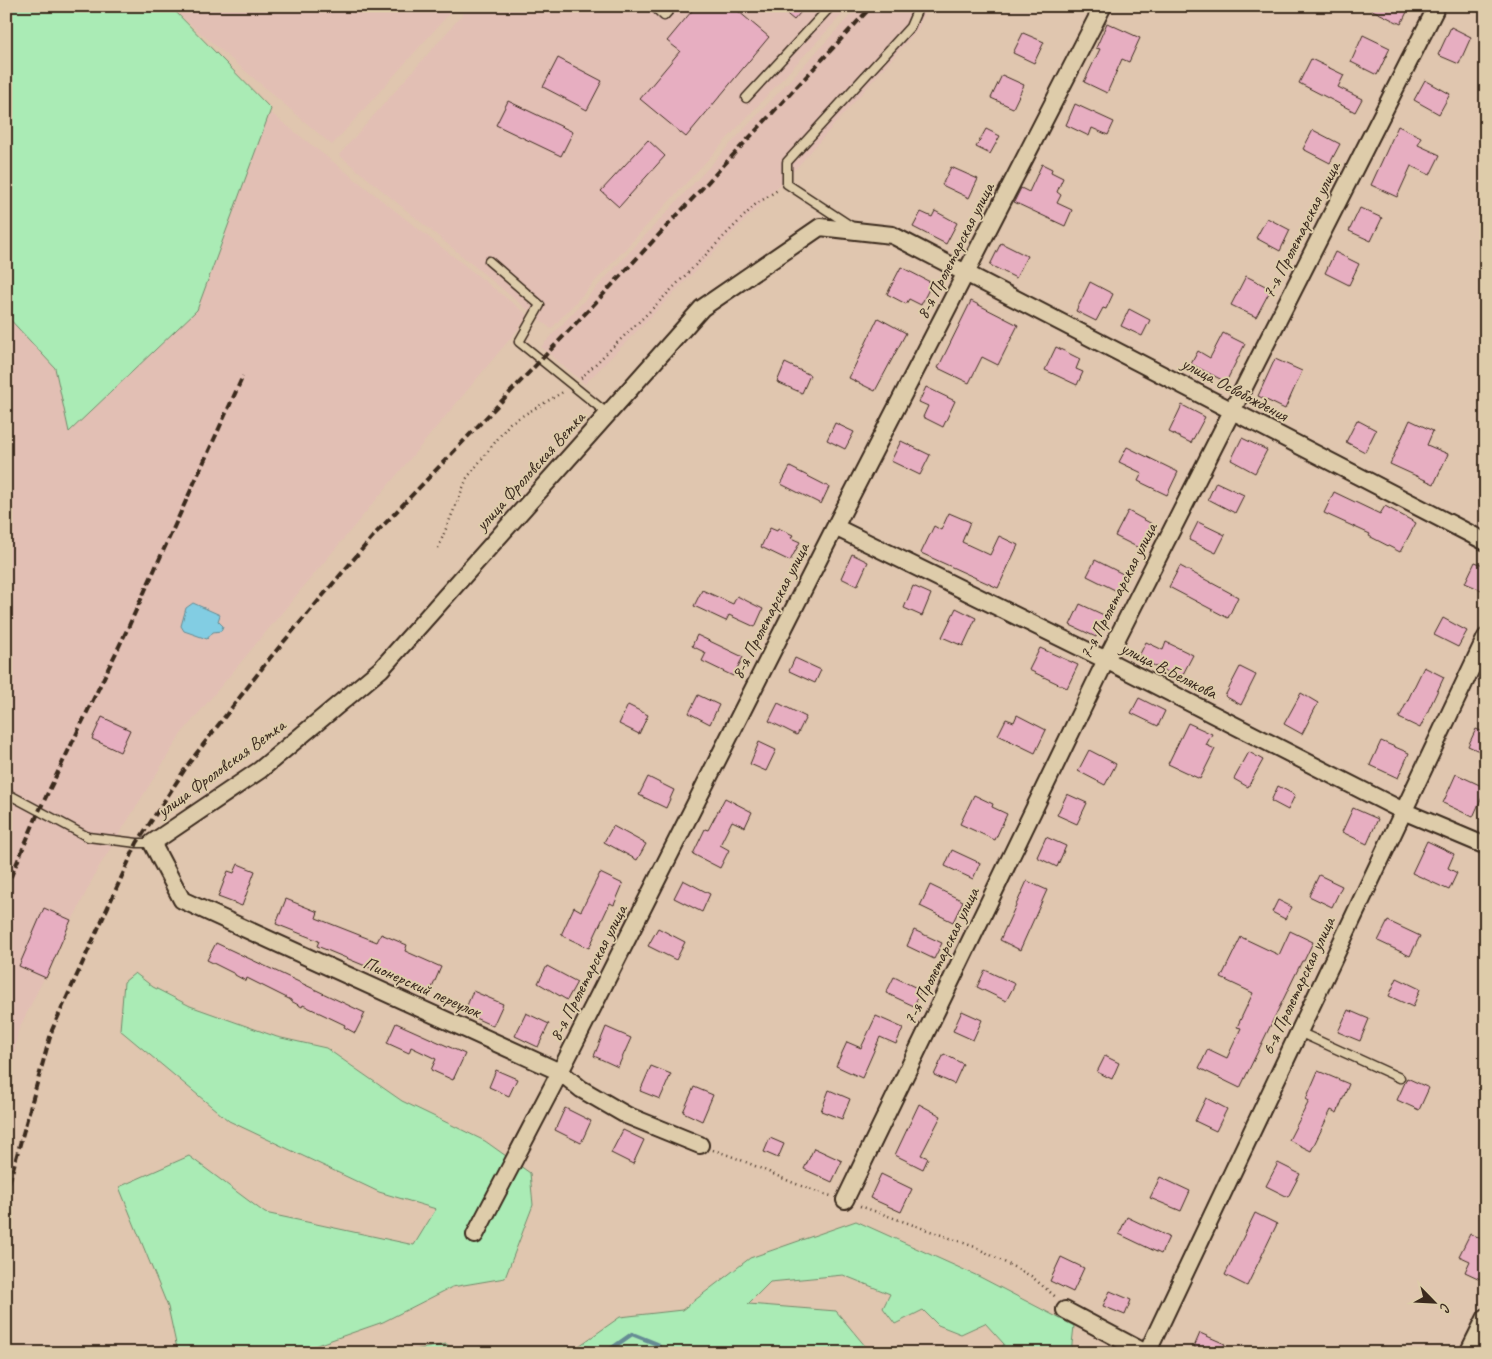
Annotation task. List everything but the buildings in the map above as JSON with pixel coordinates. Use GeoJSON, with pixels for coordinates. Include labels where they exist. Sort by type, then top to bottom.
{"type":"FeatureCollection","features":[{"type":"Feature","properties":{"kind":"street","name":"8-я Пролетарская улица"},"geometry":{"type":"LineString","coordinates":[[474,1235],[560,1072],[835,527],[1104,6]]}},
{"type":"Feature","properties":{"kind":"street","name":"7-я Пролетарская улица"},"geometry":{"type":"LineString","coordinates":[[845,1200],[1106,660],[1437,6]]}},
{"type":"Feature","properties":{"kind":"street","name":"улица Фроловская Ветка"},"geometry":{"type":"LineString","coordinates":[[152,843],[260,770],[381,669],[702,308],[820,227],[892,235],[967,272]]}},
{"type":"Feature","properties":{"kind":"street","name":"улица Освобождения"},"geometry":{"type":"LineString","coordinates":[[967,272],[1486,542]]}},
{"type":"Feature","properties":{"kind":"street","name":"улица В.Белякова"},"geometry":{"type":"LineString","coordinates":[[835,527],[1106,660],[1403,811],[1486,846]]}},
{"type":"Feature","properties":{"kind":"street","name":"6-я Пролетарская улица"},"geometry":{"type":"LineString","coordinates":[[1146,1353],[1486,637]]}},
{"type":"Feature","properties":{"kind":"street","name":"Пионерский переулок"},"geometry":{"type":"LineString","coordinates":[[152,843],[182,900],[560,1072],[582,1089],[626,1115],[700,1146]]}},
{"type":"Feature","properties":{"kind":"street"},"geometry":{"type":"LineString","coordinates":[[1065,1310],[1146,1353]]}},
{"type":"Feature","properties":{"kind":"street"},"geometry":{"type":"LineString","coordinates":[[1468,1353],[1486,1317]]}},
{"type":"Feature","properties":{"kind":"lane"},"geometry":{"type":"LineString","coordinates":[[653,6],[664,16],[673,6]]}},
{"type":"Feature","properties":{"kind":"lane"},"geometry":{"type":"LineString","coordinates":[[746,98],[831,6]]}},
{"type":"Feature","properties":{"kind":"lane"},"geometry":{"type":"LineString","coordinates":[[860,231],[787,184],[787,162],[910,27],[919,6]]}},
{"type":"Feature","properties":{"kind":"lane"},"geometry":{"type":"LineString","coordinates":[[488,261],[540,305],[519,342],[608,414]]}},
{"type":"Feature","properties":{"kind":"lane"},"geometry":{"type":"LineString","coordinates":[[6,793],[88,837],[152,843]]}},
{"type":"Feature","properties":{"kind":"lane"},"geometry":{"type":"LineString","coordinates":[[1299,1032],[1400,1078]]}},
{"type":"Feature","properties":{"kind":"path"},"geometry":{"type":"LineString","coordinates":[[438,548],[467,478],[510,422],[572,385],[653,308],[755,205],[787,184]]}},
{"type":"Feature","properties":{"kind":"path"},"geometry":{"type":"LineString","coordinates":[[700,1146],[728,1154],[821,1193],[975,1247],[1031,1276],[1064,1304],[1065,1310]]}},
{"type":"Feature","properties":{"kind":"shaded area"},"geometry":{"type":"Polygon","coordinates":[[[6,6],[135,6],[529,316],[181,734],[97,870],[18,1031],[6,1102],[6,6]]]}},
{"type":"Feature","properties":{"kind":"shaded area"},"geometry":{"type":"Polygon","coordinates":[[[169,6],[456,6],[332,145],[169,6]]]}},
{"type":"Feature","properties":{"kind":"shaded area"},"geometry":{"type":"Polygon","coordinates":[[[470,6],[850,6],[551,329],[339,155],[470,6]]]}},
{"type":"Feature","properties":{"kind":"shaded area"},"geometry":{"type":"Polygon","coordinates":[[[859,6],[927,6],[918,29],[798,166],[585,384],[541,347],[859,6]]]}},
{"type":"Feature","properties":{"kind":"green space"},"geometry":{"type":"Polygon","coordinates":[[[6,6],[170,6],[271,109],[197,310],[69,432],[55,368],[6,315],[6,6]]]}},
{"type":"Feature","properties":{"kind":"green space"},"geometry":{"type":"Polygon","coordinates":[[[135,973],[153,987],[190,1006],[277,1037],[326,1048],[402,1101],[485,1141],[530,1173],[533,1205],[505,1278],[452,1287],[383,1322],[294,1353],[178,1353],[168,1307],[119,1187],[189,1156],[265,1213],[414,1245],[436,1209],[379,1192],[229,1121],[120,1030],[124,982],[135,973]]]}},
{"type":"Feature","properties":{"kind":"green space"},"geometry":{"type":"Polygon","coordinates":[[[856,1221],[980,1277],[1074,1326],[1071,1353],[998,1353],[1004,1344],[985,1323],[961,1334],[938,1325],[923,1310],[895,1324],[883,1308],[890,1294],[843,1275],[770,1282],[748,1304],[836,1311],[871,1353],[569,1353],[620,1317],[682,1310],[750,1258],[856,1221]]]}},
{"type":"Feature","properties":{"kind":"green space"},"geometry":{"type":"Polygon","coordinates":[[[446,1344],[461,1353],[399,1353],[446,1344]]]}},
{"type":"Feature","properties":{"kind":"water"},"geometry":{"type":"Polygon","coordinates":[[[193,603],[220,615],[218,621],[223,626],[221,631],[213,632],[207,639],[184,631],[181,626],[186,608],[193,603]]]}},
{"type":"Feature","properties":{"kind":"waterway"},"geometry":{"type":"LineString","coordinates":[[605,1353],[632,1334],[657,1344],[663,1353]]}},
{"type":"Feature","properties":{"kind":"railway"},"geometry":{"type":"LineString","coordinates":[[6,1194],[52,1030],[137,843],[189,763],[270,658],[375,534],[599,299],[872,6]]}},
{"type":"Feature","properties":{"kind":"railway"},"geometry":{"type":"LineString","coordinates":[[6,888],[39,811],[127,630],[243,376]]}}]}
